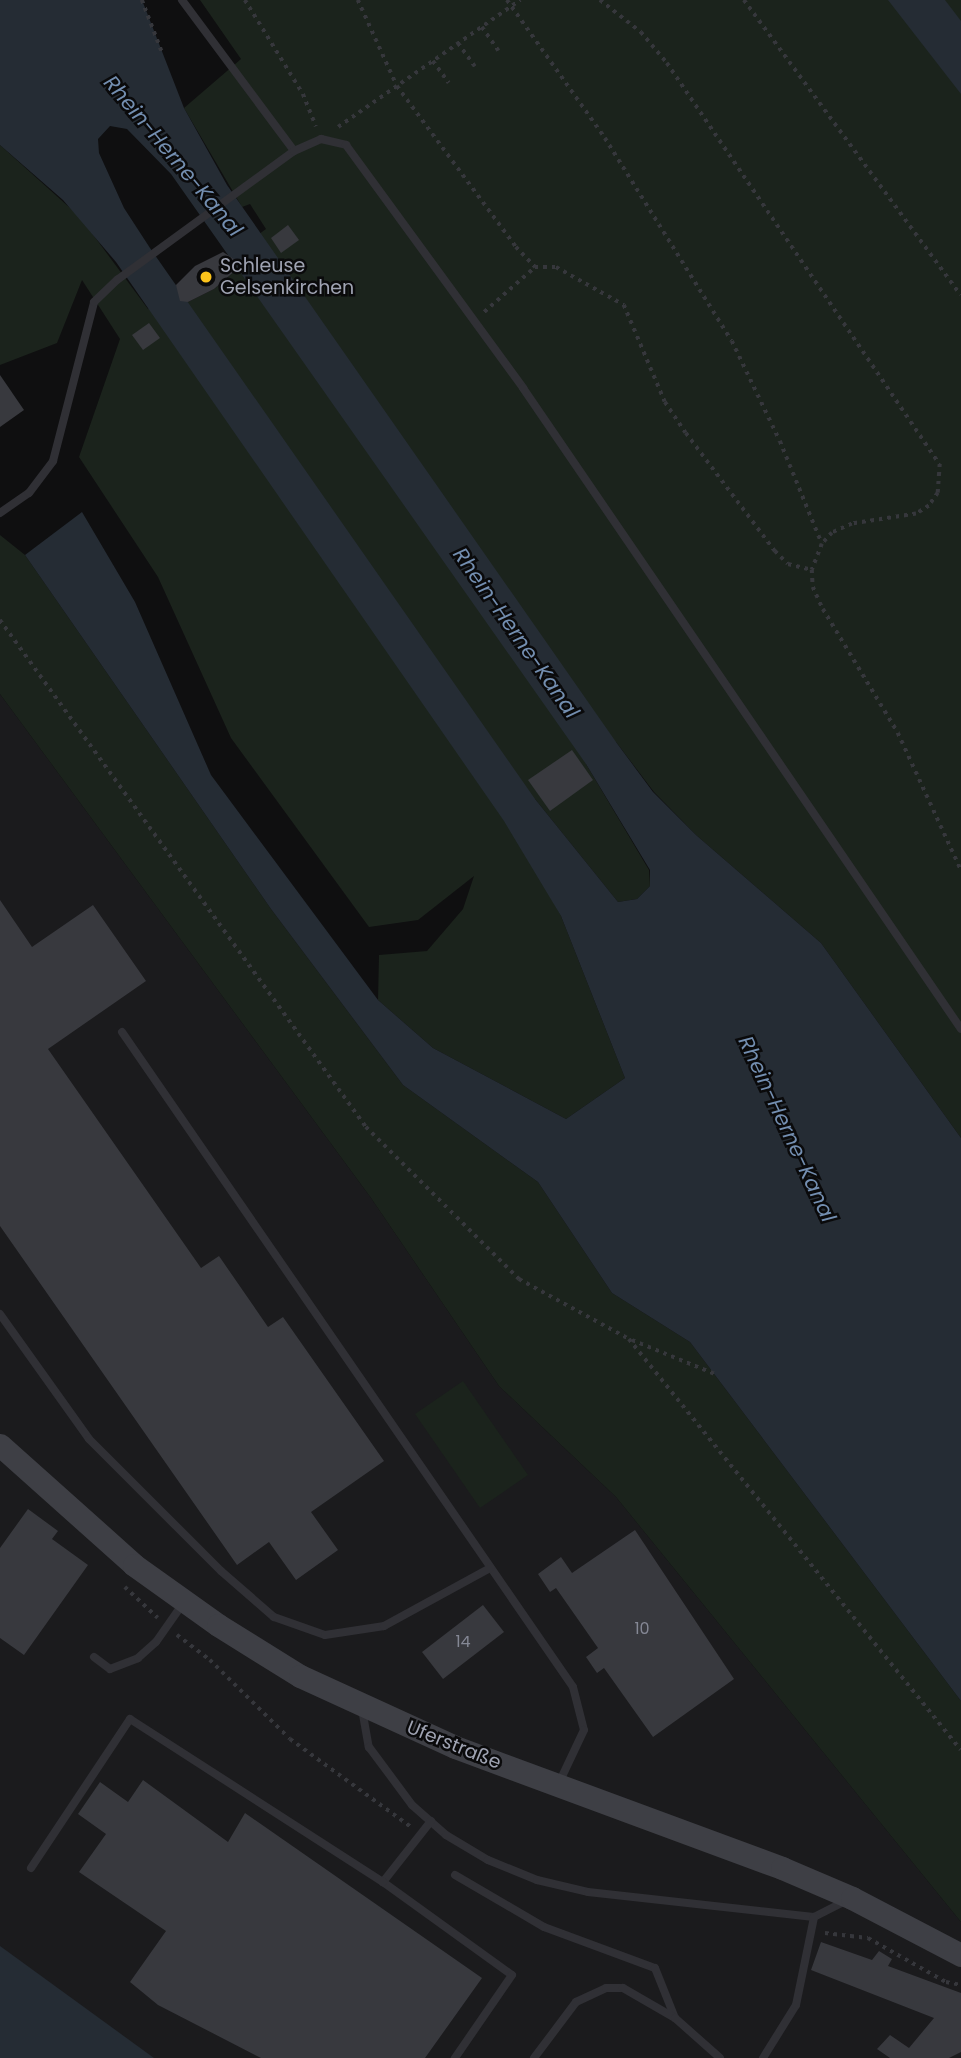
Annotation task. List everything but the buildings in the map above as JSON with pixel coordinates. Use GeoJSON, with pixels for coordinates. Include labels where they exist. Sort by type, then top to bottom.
{"type":"FeatureCollection","features":[{"type":"Feature","properties":{"kind":"main road","name":"Uferstraße"},"geometry":{"type":"LineString","coordinates":[[0,1445],[134,1565],[184,1602],[300,1676],[361,1706],[558,1786],[852,1898],[961,1955]]}},
{"type":"Feature","properties":{"kind":"lane"},"geometry":{"type":"LineString","coordinates":[[181,0],[294,151]]}},
{"type":"Feature","properties":{"kind":"lane"},"geometry":{"type":"LineString","coordinates":[[0,513],[29,494],[53,460],[94,302],[117,280],[240,193],[294,151],[321,139],[331,138],[358,156],[475,321],[961,1029]]}},
{"type":"Feature","properties":{"kind":"lane"},"geometry":{"type":"LineString","coordinates":[[122,1032],[573,1687],[582,1711],[584,1731],[558,1786]]}},
{"type":"Feature","properties":{"kind":"lane"},"geometry":{"type":"LineString","coordinates":[[0,1314],[89,1439],[220,1571],[274,1617],[325,1635],[384,1626],[490,1567]]}},
{"type":"Feature","properties":{"kind":"lane"},"geometry":{"type":"LineString","coordinates":[[94,1657],[110,1669],[138,1658],[167,1627],[184,1602]]}},
{"type":"Feature","properties":{"kind":"lane"},"geometry":{"type":"LineString","coordinates":[[361,1706],[369,1747],[412,1805],[430,1821],[488,1860],[537,1880],[587,1892],[814,1917],[852,1898]]}},
{"type":"Feature","properties":{"kind":"lane"},"geometry":{"type":"LineString","coordinates":[[32,1868],[130,1719],[383,1882],[512,1975],[455,2058]]}},
{"type":"Feature","properties":{"kind":"lane"},"geometry":{"type":"LineString","coordinates":[[383,1882],[430,1821]]}},
{"type":"Feature","properties":{"kind":"lane"},"geometry":{"type":"LineString","coordinates":[[454,1875],[544,1927],[655,1968],[675,2018]]}},
{"type":"Feature","properties":{"kind":"lane"},"geometry":{"type":"LineString","coordinates":[[763,2058],[796,2005],[814,1917]]}},
{"type":"Feature","properties":{"kind":"lane"},"geometry":{"type":"LineString","coordinates":[[534,2058],[576,2002],[606,1988],[623,1988],[675,2018],[720,2058]]}},
{"type":"Feature","properties":{"kind":"path"},"geometry":{"type":"LineString","coordinates":[[142,0],[162,52]]}},
{"type":"Feature","properties":{"kind":"path"},"geometry":{"type":"LineString","coordinates":[[245,0],[303,94],[321,139]]}},
{"type":"Feature","properties":{"kind":"path"},"geometry":{"type":"LineString","coordinates":[[358,0],[397,86],[535,267]]}},
{"type":"Feature","properties":{"kind":"path"},"geometry":{"type":"LineString","coordinates":[[507,0],[606,138],[732,341],[775,430],[822,544]]}},
{"type":"Feature","properties":{"kind":"path"},"geometry":{"type":"LineString","coordinates":[[331,138],[335,129],[520,0]]}},
{"type":"Feature","properties":{"kind":"path"},"geometry":{"type":"LineString","coordinates":[[600,0],[642,32],[667,63],[940,464],[938,493],[929,506],[916,514],[852,524],[832,533],[822,544],[812,570],[813,587],[823,609],[898,733],[961,870]]}},
{"type":"Feature","properties":{"kind":"path"},"geometry":{"type":"LineString","coordinates":[[744,0],[961,295]]}},
{"type":"Feature","properties":{"kind":"path"},"geometry":{"type":"LineString","coordinates":[[481,27],[499,51]]}},
{"type":"Feature","properties":{"kind":"path"},"geometry":{"type":"LineString","coordinates":[[458,43],[475,66]]}},
{"type":"Feature","properties":{"kind":"path"},"geometry":{"type":"LineString","coordinates":[[433,61],[449,83]]}},
{"type":"Feature","properties":{"kind":"path"},"geometry":{"type":"LineString","coordinates":[[475,321],[535,267],[556,267],[624,305],[665,402],[686,433],[775,551],[788,564],[812,570]]}},
{"type":"Feature","properties":{"kind":"path"},"geometry":{"type":"LineString","coordinates":[[0,620],[366,1128],[519,1279],[629,1339],[715,1374]]}},
{"type":"Feature","properties":{"kind":"path"},"geometry":{"type":"LineString","coordinates":[[629,1339],[961,1750]]}},
{"type":"Feature","properties":{"kind":"path"},"geometry":{"type":"LineString","coordinates":[[118,1581],[167,1627],[210,1660],[290,1740],[421,1834]]}},
{"type":"Feature","properties":{"kind":"path"},"geometry":{"type":"LineString","coordinates":[[812,1931],[869,1938],[946,1982],[961,1985]]}},
{"type":"Feature","properties":{"kind":"shaded area"},"geometry":{"type":"Polygon","coordinates":[[[200,0],[961,0],[961,1138],[821,943],[696,835],[654,792],[616,742],[586,764],[649,870],[650,886],[637,899],[618,902],[535,799],[536,870],[561,916],[625,1078],[566,1119],[433,1048],[378,1000],[379,955],[427,951],[463,909],[474,876],[418,920],[369,927],[231,738],[158,577],[79,457],[120,339],[82,280],[57,343],[0,365],[0,145],[80,217],[148,309],[175,294],[188,302],[214,289],[236,270],[232,254],[266,229],[250,204],[242,207],[184,108],[241,59],[200,0]]]}},
{"type":"Feature","properties":{"kind":"shaded area"},"geometry":{"type":"Polygon","coordinates":[[[0,535],[25,555],[271,909],[403,1085],[538,1182],[612,1293],[690,1342],[961,1701],[961,1922],[616,1497],[499,1386],[371,1198],[0,694],[0,535]]]}},
{"type":"Feature","properties":{"kind":"shaded area"},"geometry":{"type":"Polygon","coordinates":[[[0,694],[371,1198],[499,1386],[616,1497],[961,1922],[961,2058],[0,2058],[0,694]]]}},
{"type":"Feature","properties":{"kind":"shaded area"},"geometry":{"type":"Polygon","coordinates":[[[463,1381],[528,1475],[480,1508],[415,1414],[463,1381]]]}},
{"type":"Feature","properties":{"kind":"water","name":"Rhein-Herne-Kanal"},"geometry":{"type":"Polygon","coordinates":[[[0,0],[142,0],[184,108],[227,185],[616,742],[653,792],[696,835],[821,943],[961,1138],[961,1701],[690,1342],[612,1293],[538,1182],[403,1085],[271,909],[25,555],[82,512],[135,602],[211,775],[378,1000],[433,1048],[566,1119],[625,1078],[561,916],[504,821],[116,262],[63,200],[0,145],[0,0]],[[110,126],[98,139],[99,153],[124,208],[150,248],[535,799],[618,902],[637,899],[650,886],[650,870],[586,764],[171,174],[127,129],[110,126]]]}},
{"type":"Feature","properties":{"kind":"water"},"geometry":{"type":"Polygon","coordinates":[[[888,0],[945,0],[961,21],[961,94],[888,0]]]}},
{"type":"Feature","properties":{"kind":"water"},"geometry":{"type":"Polygon","coordinates":[[[0,1946],[154,2058],[0,2058],[0,1946]]]}},
{"type":"Feature","properties":{"kind":"place","name":"Schleuse Gelsenkirchen"},"geometry":{"type":"Point","coordinates":[206,277]}}]}
